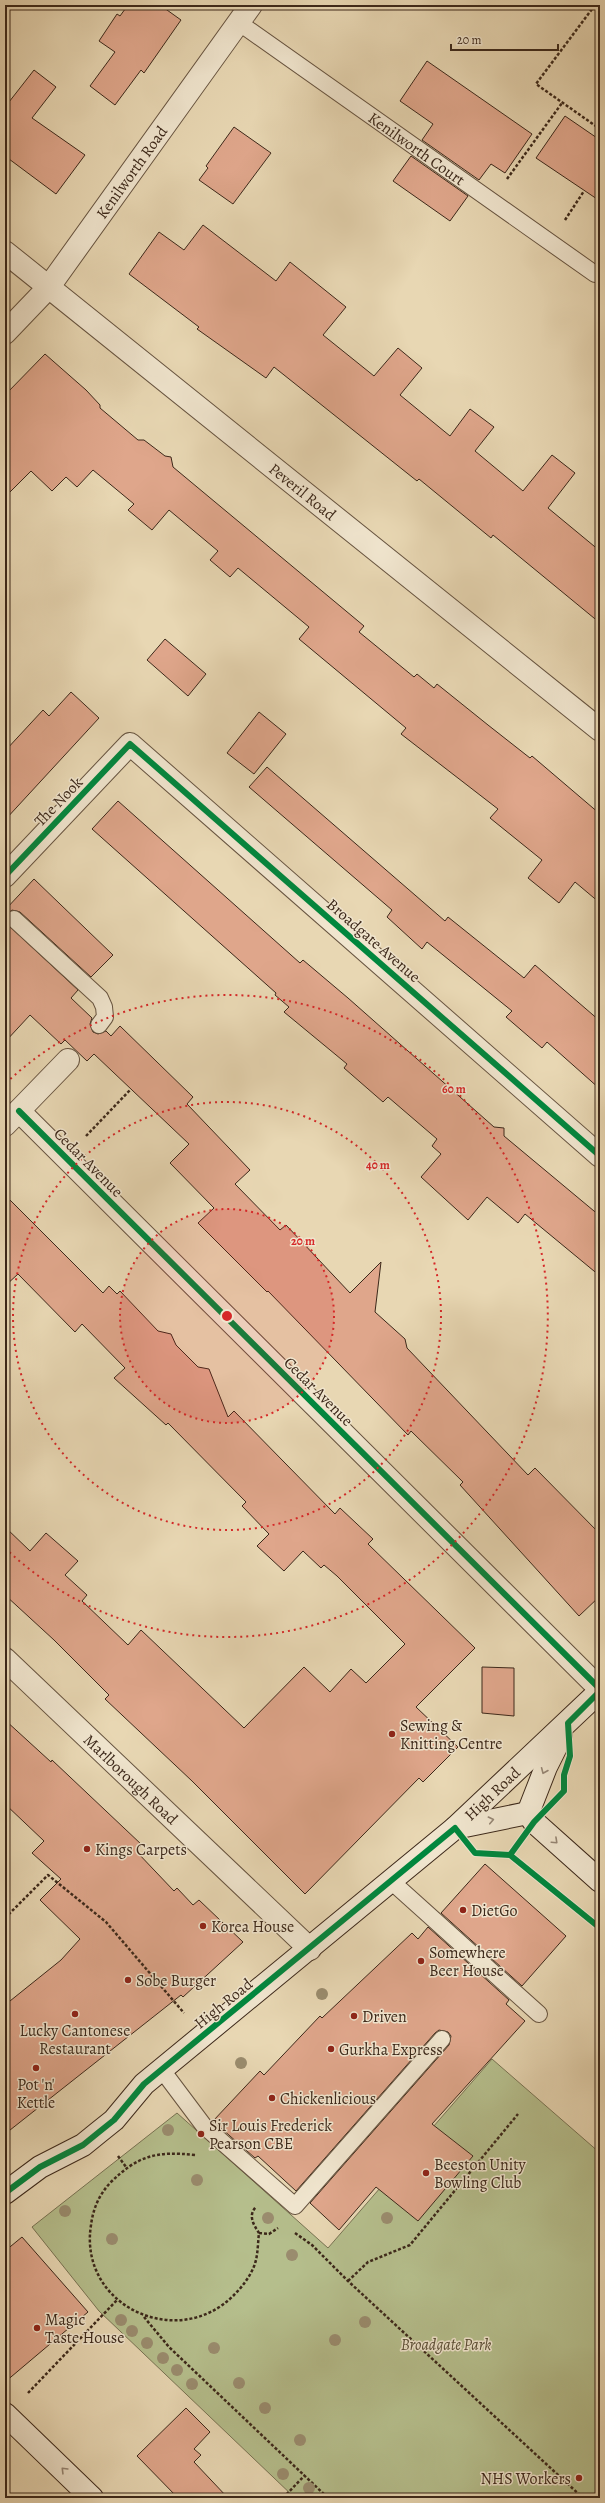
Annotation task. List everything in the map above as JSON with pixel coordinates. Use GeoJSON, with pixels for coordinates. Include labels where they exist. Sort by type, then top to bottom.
{"type":"FeatureCollection","features":[{"type":"Feature","properties":{"kind":"street","name":"Kenilworth Road"},"geometry":{"type":"LineString","coordinates":[[5,333],[48,288],[245,14]]}},
{"type":"Feature","properties":{"kind":"street","name":"Peveril Road"},"geometry":{"type":"LineString","coordinates":[[5,252],[600,730]]}},
{"type":"Feature","properties":{"kind":"street","name":"The Nook"},"geometry":{"type":"LineString","coordinates":[[5,876],[130,744]]}},
{"type":"Feature","properties":{"kind":"street","name":"Broadgate Avenue"},"geometry":{"type":"LineString","coordinates":[[130,744],[600,1156]]}},
{"type":"Feature","properties":{"kind":"street"},"geometry":{"type":"LineString","coordinates":[[12,1118],[71,1055]]}},
{"type":"Feature","properties":{"kind":"street","name":"Cedar Avenue"},"geometry":{"type":"LineString","coordinates":[[12,1118],[65,1157],[600,1690]]}},
{"type":"Feature","properties":{"kind":"street","name":"Marlborough Road"},"geometry":{"type":"LineString","coordinates":[[5,1659],[310,1949]]}},
{"type":"Feature","properties":{"kind":"street"},"geometry":{"type":"LineString","coordinates":[[528,1813],[546,1768],[568,1724],[600,1690]]}},
{"type":"Feature","properties":{"kind":"street","name":"High Road"},"geometry":{"type":"LineString","coordinates":[[5,2193],[40,2167],[83,2145],[114,2120],[144,2084],[310,1949],[455,1828],[568,1724]]}},
{"type":"Feature","properties":{"kind":"street"},"geometry":{"type":"LineString","coordinates":[[455,1828],[528,1813]]}},
{"type":"Feature","properties":{"kind":"street"},"geometry":{"type":"LineString","coordinates":[[528,1813],[534,1822],[600,1881]]}},
{"type":"Feature","properties":{"kind":"street"},"geometry":{"type":"LineString","coordinates":[[6,2414],[92,2498]]}},
{"type":"Feature","properties":{"kind":"lane","name":"Kenilworth Court"},"geometry":{"type":"LineString","coordinates":[[245,14],[490,202],[595,274]]}},
{"type":"Feature","properties":{"kind":"lane"},"geometry":{"type":"LineString","coordinates":[[14,919],[100,998],[104,1007],[105,1017],[99,1024]]}},
{"type":"Feature","properties":{"kind":"lane"},"geometry":{"type":"LineString","coordinates":[[391,1881],[539,2014]]}},
{"type":"Feature","properties":{"kind":"lane"},"geometry":{"type":"LineString","coordinates":[[162,2070],[204,2126],[295,2206],[442,2039]]}},
{"type":"Feature","properties":{"kind":"path"},"geometry":{"type":"LineString","coordinates":[[595,5],[536,84],[600,128]]}},
{"type":"Feature","properties":{"kind":"path"},"geometry":{"type":"LineString","coordinates":[[490,202],[562,102]]}},
{"type":"Feature","properties":{"kind":"path"},"geometry":{"type":"LineString","coordinates":[[550,244],[584,190]]}},
{"type":"Feature","properties":{"kind":"path"},"geometry":{"type":"LineString","coordinates":[[65,1157],[131,1089]]}},
{"type":"Feature","properties":{"kind":"path"},"geometry":{"type":"LineString","coordinates":[[5,1918],[48,1875],[106,1922],[203,2036]]}},
{"type":"Feature","properties":{"kind":"path"},"geometry":{"type":"LineString","coordinates":[[348,2281],[368,2262],[410,2244],[518,2114]]}},
{"type":"Feature","properties":{"kind":"path"},"geometry":{"type":"LineString","coordinates":[[201,2157],[168,2152],[142,2158],[126,2167],[103,2190],[93,2212],[89,2236],[92,2259],[102,2281],[117,2300],[144,2316],[172,2321],[199,2318],[224,2305],[244,2286],[256,2261],[259,2233],[252,2222],[252,2211],[255,2207],[251,2201]]}},
{"type":"Feature","properties":{"kind":"path"},"geometry":{"type":"LineString","coordinates":[[259,2233],[269,2234],[282,2224]]}},
{"type":"Feature","properties":{"kind":"path"},"geometry":{"type":"LineString","coordinates":[[288,2228],[312,2245],[348,2281],[583,2498]]}},
{"type":"Feature","properties":{"kind":"path"},"geometry":{"type":"LineString","coordinates":[[6,2414],[117,2300]]}},
{"type":"Feature","properties":{"kind":"path"},"geometry":{"type":"LineString","coordinates":[[144,2316],[168,2347],[328,2498]]}},
{"type":"Feature","properties":{"kind":"path"},"geometry":{"type":"LineString","coordinates":[[283,2498],[305,2475]]}},
{"type":"Feature","properties":{"kind":"green space","name":"Broadgate Park"},"geometry":{"type":"Polygon","coordinates":[[[492,2059],[600,2153],[600,2498],[295,2498],[99,2311],[32,2227],[177,2113],[328,2248],[492,2059]]]}},
{"type":"Feature","properties":{"kind":"building"},"geometry":{"type":"Polygon","coordinates":[[[128,5],[160,5],[181,20],[144,73],[141,70],[115,105],[90,86],[115,52],[99,41],[117,14],[120,16],[128,5]]]}},
{"type":"Feature","properties":{"kind":"building"},"geometry":{"type":"Polygon","coordinates":[[[427,61],[532,134],[505,173],[491,164],[479,180],[422,140],[433,124],[400,101],[427,61]]]}},
{"type":"Feature","properties":{"kind":"building"},"geometry":{"type":"Polygon","coordinates":[[[34,70],[56,87],[32,118],[85,155],[56,194],[5,156],[5,100],[9,102],[34,70]]]}},
{"type":"Feature","properties":{"kind":"building"},"geometry":{"type":"Polygon","coordinates":[[[565,116],[600,140],[600,201],[536,158],[565,116]]]}},
{"type":"Feature","properties":{"kind":"building"},"geometry":{"type":"Polygon","coordinates":[[[234,127],[271,153],[233,204],[199,180],[208,168],[206,166],[234,127]]]}},
{"type":"Feature","properties":{"kind":"building"},"geometry":{"type":"Polygon","coordinates":[[[411,156],[468,196],[450,221],[393,181],[411,156]]]}},
{"type":"Feature","properties":{"kind":"building"},"geometry":{"type":"Polygon","coordinates":[[[203,225],[276,281],[290,262],[346,307],[323,335],[374,376],[398,348],[422,368],[400,395],[450,436],[470,409],[494,427],[475,451],[523,491],[552,455],[575,473],[548,508],[600,551],[600,623],[493,535],[491,538],[419,479],[417,481],[274,367],[266,378],[197,329],[199,327],[129,274],[159,232],[184,250],[203,225]]]}},
{"type":"Feature","properties":{"kind":"building"},"geometry":{"type":"Polygon","coordinates":[[[45,354],[86,390],[100,405],[100,408],[138,440],[144,440],[165,456],[171,457],[173,467],[364,626],[359,632],[414,677],[417,674],[434,688],[437,684],[530,758],[532,756],[600,814],[600,903],[575,882],[559,903],[528,878],[542,860],[490,818],[498,809],[401,734],[406,728],[299,639],[309,627],[238,568],[230,577],[210,560],[218,551],[169,510],[152,530],[128,510],[134,504],[93,470],[77,487],[66,477],[52,491],[31,471],[5,497],[5,395],[45,354]]]}},
{"type":"Feature","properties":{"kind":"building"},"geometry":{"type":"Polygon","coordinates":[[[165,639],[206,674],[188,696],[147,660],[165,639]]]}},
{"type":"Feature","properties":{"kind":"building"},"geometry":{"type":"Polygon","coordinates":[[[71,692],[99,718],[5,820],[5,751],[43,710],[49,716],[71,692]]]}},
{"type":"Feature","properties":{"kind":"building"},"geometry":{"type":"Polygon","coordinates":[[[259,712],[286,734],[254,774],[227,753],[259,712]]]}},
{"type":"Feature","properties":{"kind":"building"},"geometry":{"type":"Polygon","coordinates":[[[267,767],[445,921],[448,917],[524,978],[535,965],[600,1021],[600,1089],[547,1042],[542,1048],[506,1017],[512,1011],[427,942],[422,949],[387,917],[392,910],[249,787],[267,767]]]}},
{"type":"Feature","properties":{"kind":"building"},"geometry":{"type":"Polygon","coordinates":[[[118,801],[300,963],[303,960],[348,998],[494,1127],[504,1128],[504,1136],[600,1216],[600,1276],[525,1214],[518,1223],[487,1197],[468,1220],[421,1177],[441,1154],[432,1146],[437,1139],[388,1097],[383,1102],[344,1068],[347,1064],[284,1012],[289,1007],[275,995],[276,993],[92,829],[118,801]]]}},
{"type":"Feature","properties":{"kind":"building"},"geometry":{"type":"Polygon","coordinates":[[[34,879],[113,955],[91,977],[20,912],[12,910],[5,916],[5,910],[34,879]]]}},
{"type":"Feature","properties":{"kind":"building"},"geometry":{"type":"Polygon","coordinates":[[[5,922],[78,990],[71,998],[92,1018],[90,1024],[93,1032],[98,1034],[106,1031],[111,1036],[120,1026],[193,1097],[187,1104],[250,1170],[235,1184],[280,1230],[286,1225],[350,1293],[381,1262],[375,1312],[405,1339],[407,1348],[528,1475],[535,1468],[600,1534],[600,1596],[579,1616],[460,1485],[463,1482],[411,1431],[408,1435],[268,1291],[267,1292],[198,1223],[214,1208],[170,1163],[189,1144],[94,1054],[87,1061],[65,1040],[61,1044],[30,1015],[5,1042],[5,922]]]}},
{"type":"Feature","properties":{"kind":"building"},"geometry":{"type":"Polygon","coordinates":[[[5,1195],[103,1293],[109,1286],[117,1294],[120,1291],[158,1331],[171,1334],[176,1345],[198,1367],[209,1369],[228,1417],[234,1411],[335,1514],[340,1508],[373,1539],[368,1544],[475,1648],[416,1707],[458,1747],[423,1782],[419,1778],[305,1894],[192,1781],[105,1699],[109,1695],[54,1640],[5,1595],[5,1527],[30,1551],[46,1533],[78,1561],[65,1575],[87,1595],[82,1601],[128,1645],[141,1630],[244,1728],[304,1667],[330,1692],[351,1669],[366,1683],[405,1644],[337,1576],[324,1565],[321,1568],[303,1551],[284,1571],[257,1546],[269,1534],[242,1506],[246,1502],[168,1423],[166,1425],[114,1378],[125,1368],[82,1324],[75,1332],[18,1274],[5,1286],[5,1195]]]}},
{"type":"Feature","properties":{"kind":"building"},"geometry":{"type":"Polygon","coordinates":[[[482,1667],[514,1668],[514,1716],[482,1713],[482,1667]]]}},
{"type":"Feature","properties":{"kind":"building"},"geometry":{"type":"Polygon","coordinates":[[[5,1720],[51,1762],[52,1760],[142,1845],[136,1851],[174,1891],[177,1888],[193,1905],[199,1900],[243,1942],[183,1997],[181,1995],[5,2134],[5,2005],[61,1960],[80,1939],[40,1900],[61,1879],[32,1853],[44,1841],[5,1804],[5,1720]]]}},
{"type":"Feature","properties":{"kind":"building"},"geometry":{"type":"Polygon","coordinates":[[[485,1864],[566,1936],[522,1986],[441,1913],[485,1864]]]}},
{"type":"Feature","properties":{"kind":"building"},"geometry":{"type":"Polygon","coordinates":[[[428,1927],[509,2000],[506,2004],[525,2021],[432,2124],[473,2156],[418,2221],[376,2187],[339,2230],[310,2203],[449,2045],[451,2036],[448,2032],[439,2030],[435,2033],[296,2191],[258,2156],[255,2158],[213,2121],[260,2071],[264,2075],[320,2016],[322,2018],[412,1933],[418,1939],[428,1927]]]}},
{"type":"Feature","properties":{"kind":"building","name":"Magic Taste House"},"geometry":{"type":"Polygon","coordinates":[[[22,2237],[88,2312],[5,2382],[5,2251],[22,2237]]]}},
{"type":"Feature","properties":{"kind":"building"},"geometry":{"type":"Polygon","coordinates":[[[186,2408],[210,2432],[194,2449],[201,2455],[194,2462],[228,2498],[178,2498],[137,2456],[186,2408]]]}},
{"type":"Feature","properties":{"kind":"cycle path"},"geometry":{"type":"LineString","coordinates":[[5,876],[130,744],[600,1156]]}},
{"type":"Feature","properties":{"kind":"cycle path"},"geometry":{"type":"LineString","coordinates":[[19,1111],[600,1689]]}},
{"type":"Feature","properties":{"kind":"cycle path"},"geometry":{"type":"LineString","coordinates":[[5,2193],[40,2167],[83,2145],[114,2120],[144,2084],[455,1828],[475,1853],[510,1855],[534,1822],[564,1791],[564,1775],[570,1756],[568,1723],[600,1691]]}},
{"type":"Feature","properties":{"kind":"cycle path"},"geometry":{"type":"LineString","coordinates":[[510,1855],[600,1928]]}},
{"type":"Feature","properties":{"kind":"place","name":"Sewing & Knitting Centre"},"geometry":{"type":"Point","coordinates":[392,1734]}},
{"type":"Feature","properties":{"kind":"place","name":"Kings Carpets"},"geometry":{"type":"Point","coordinates":[87,1849]}},
{"type":"Feature","properties":{"kind":"place","name":"DietGo"},"geometry":{"type":"Point","coordinates":[463,1910]}},
{"type":"Feature","properties":{"kind":"place","name":"Korea House"},"geometry":{"type":"Point","coordinates":[203,1926]}},
{"type":"Feature","properties":{"kind":"place","name":"Somewhere Beer House"},"geometry":{"type":"Point","coordinates":[421,1961]}},
{"type":"Feature","properties":{"kind":"place","name":"Sobe Burger"},"geometry":{"type":"Point","coordinates":[128,1980]}},
{"type":"Feature","properties":{"kind":"place","name":"Lucky Cantonese Restaurant"},"geometry":{"type":"Point","coordinates":[75,2014]}},
{"type":"Feature","properties":{"kind":"place","name":"Driven"},"geometry":{"type":"Point","coordinates":[354,2016]}},
{"type":"Feature","properties":{"kind":"place","name":"Gurkha Express"},"geometry":{"type":"Point","coordinates":[331,2049]}},
{"type":"Feature","properties":{"kind":"place","name":"Pot 'n' Kettle"},"geometry":{"type":"Point","coordinates":[36,2068]}},
{"type":"Feature","properties":{"kind":"place","name":"Chickenlicious"},"geometry":{"type":"Point","coordinates":[272,2098]}},
{"type":"Feature","properties":{"kind":"place","name":"Sir Louis Frederick Pearson CBE"},"geometry":{"type":"Point","coordinates":[201,2134]}},
{"type":"Feature","properties":{"kind":"place","name":"Beeston Unity Bowling Club"},"geometry":{"type":"Point","coordinates":[426,2173]}},
{"type":"Feature","properties":{"kind":"place","name":"Magic Taste House"},"geometry":{"type":"Point","coordinates":[37,2328]}},
{"type":"Feature","properties":{"kind":"place","name":"NHS Workers"},"geometry":{"type":"Point","coordinates":[579,2478]}}]}
